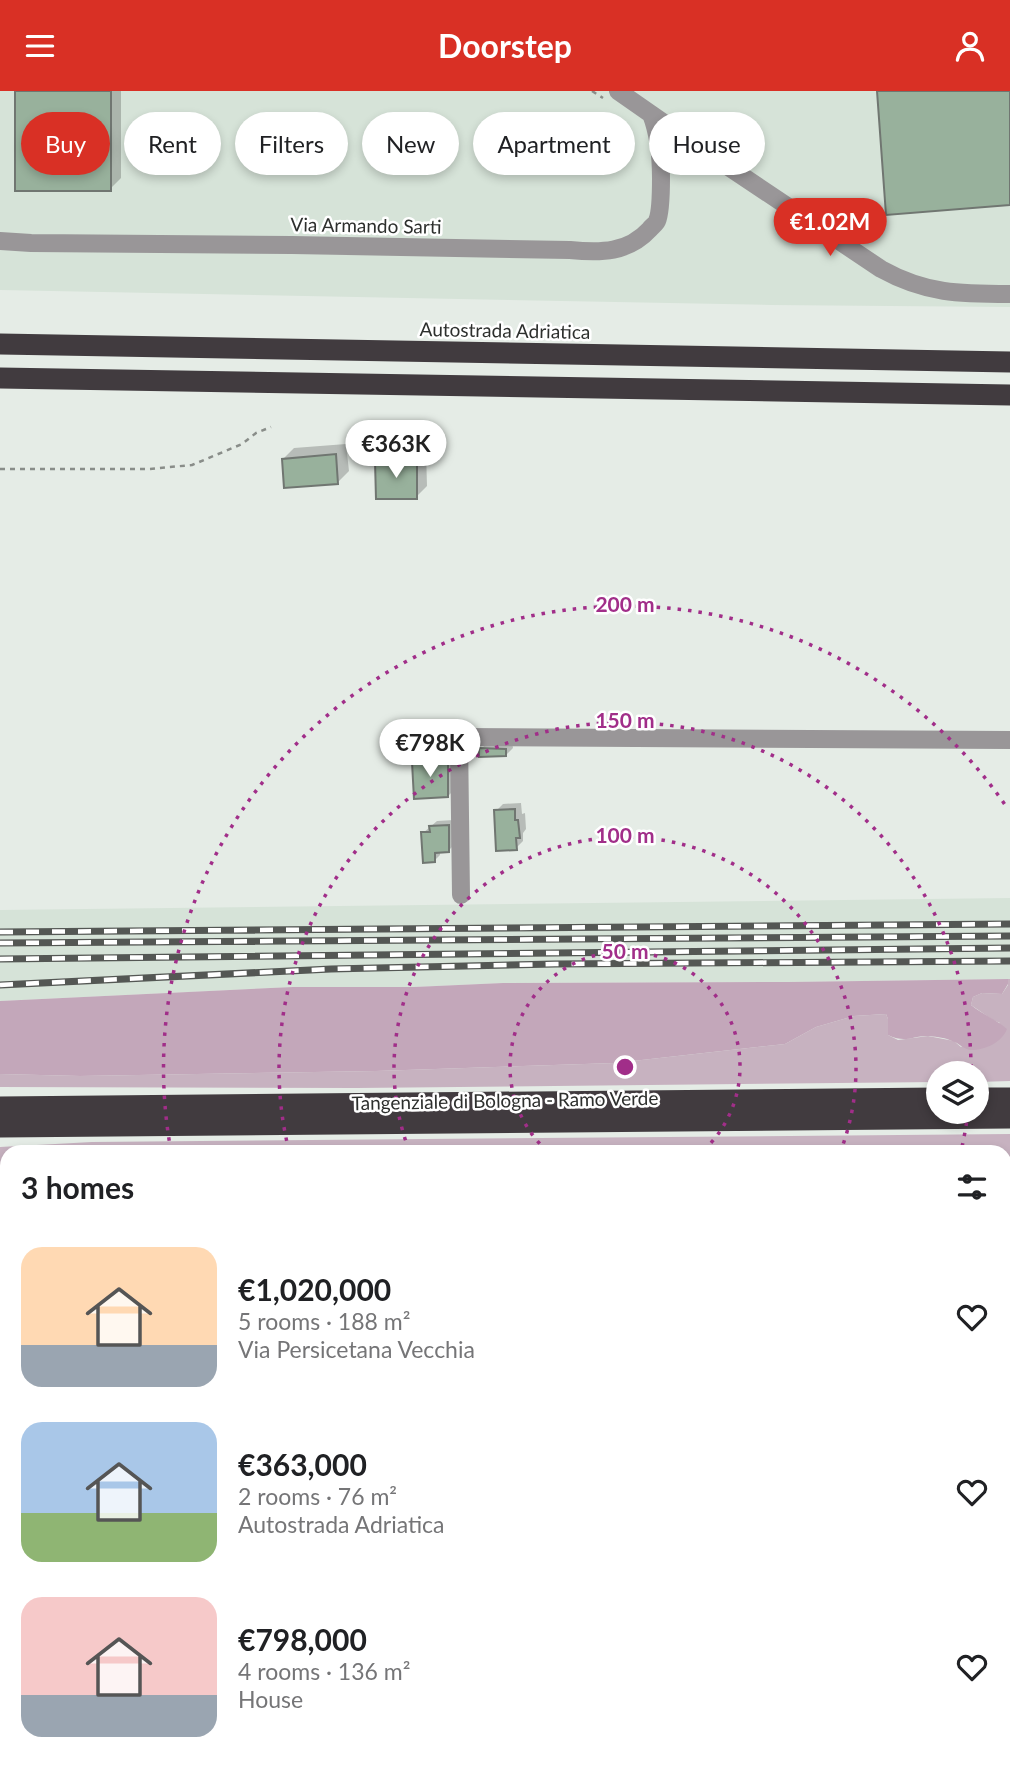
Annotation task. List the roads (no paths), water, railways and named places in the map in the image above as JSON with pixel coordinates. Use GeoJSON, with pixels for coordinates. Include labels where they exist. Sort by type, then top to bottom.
{"type":"FeatureCollection","features":[{"type":"Feature","properties":{"kind":"highway","name":"Autostrada Adriatica"},"geometry":{"type":"LineString","coordinates":[[0,344],[1010,362]]}},
{"type":"Feature","properties":{"kind":"highway"},"geometry":{"type":"LineString","coordinates":[[0,378],[1010,395]]}},
{"type":"Feature","properties":{"kind":"highway"},"geometry":{"type":"LineString","coordinates":[[0,1097],[150,1105]]}},
{"type":"Feature","properties":{"kind":"highway","name":"Tangenziale di Bologna - Ramo Verde"},"geometry":{"type":"LineString","coordinates":[[0,1107],[926,1098]]}},
{"type":"Feature","properties":{"kind":"highway"},"geometry":{"type":"LineString","coordinates":[[989,1098],[1010,1098]]}},
{"type":"Feature","properties":{"kind":"highway","name":"Tangenziale di Bologna - Ramo Verde"},"geometry":{"type":"LineString","coordinates":[[0,1127],[1010,1118]]}},
{"type":"Feature","properties":{"kind":"highway"},"geometry":{"type":"LineString","coordinates":[[0,1136],[121,1126]]}},
{"type":"Feature","properties":{"kind":"street"},"geometry":{"type":"LineString","coordinates":[[614,97],[649,113]]}},
{"type":"Feature","properties":{"kind":"street","name":"Via Armando Sarti"},"geometry":{"type":"LineString","coordinates":[[0,241],[592,252],[627,247],[642,237],[657,221],[661,175]]}},
{"type":"Feature","properties":{"kind":"street"},"geometry":{"type":"LineString","coordinates":[[741,175],[901,280],[939,291],[1010,294]]}},
{"type":"Feature","properties":{"kind":"street"},"geometry":{"type":"LineString","coordinates":[[461,895],[459,737],[1010,740]]}},
{"type":"Feature","properties":{"kind":"railway"},"geometry":{"type":"LineString","coordinates":[[0,932],[1010,924]]}},
{"type":"Feature","properties":{"kind":"railway"},"geometry":{"type":"LineString","coordinates":[[0,943],[1010,936]]}},
{"type":"Feature","properties":{"kind":"railway"},"geometry":{"type":"LineString","coordinates":[[0,959],[1010,948]]}},
{"type":"Feature","properties":{"kind":"railway"},"geometry":{"type":"LineString","coordinates":[[0,985],[331,969],[555,964],[1010,961]]}}]}
